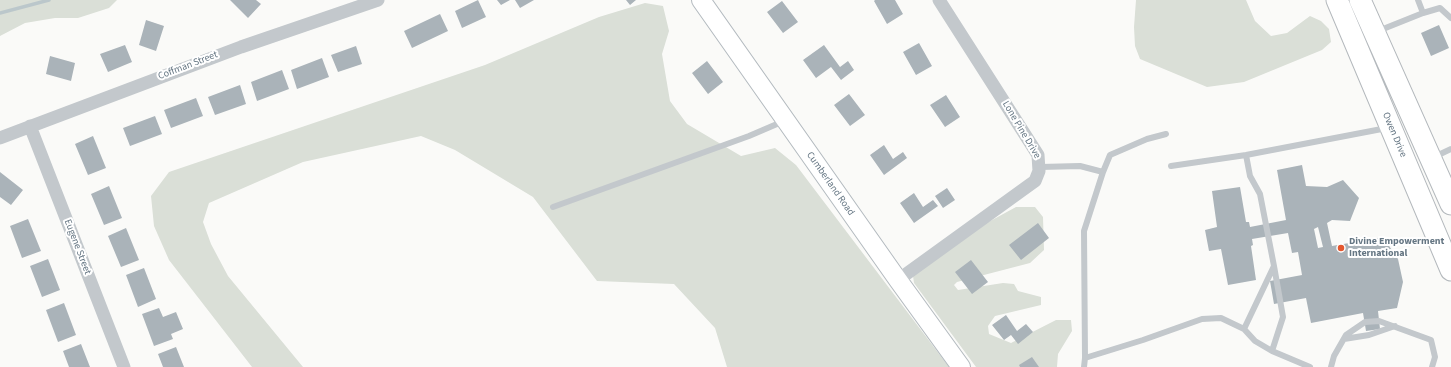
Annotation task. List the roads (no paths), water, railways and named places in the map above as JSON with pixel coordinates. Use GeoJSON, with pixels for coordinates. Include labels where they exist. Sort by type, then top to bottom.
{"type":"FeatureCollection","features":[{"type":"Feature","properties":{"kind":"highway","name":"Owen Drive"},"geometry":{"type":"LineString","coordinates":[[1337,0],[1451,269]]}},
{"type":"Feature","properties":{"kind":"highway"},"geometry":{"type":"LineString","coordinates":[[1360,0],[1451,204]]}},
{"type":"Feature","properties":{"kind":"highway"},"geometry":{"type":"LineString","coordinates":[[1391,127],[1403,132],[1451,240]]}},
{"type":"Feature","properties":{"kind":"main road","name":"Cumberland Road"},"geometry":{"type":"LineString","coordinates":[[701,0],[961,367]]}},
{"type":"Feature","properties":{"kind":"street","name":"Coffman Street"},"geometry":{"type":"LineString","coordinates":[[0,138],[240,47],[378,0]]}},
{"type":"Feature","properties":{"kind":"street","name":"Lone Pine Drive"},"geometry":{"type":"LineString","coordinates":[[898,280],[1035,181],[1040,167],[1038,155],[939,0]]}},
{"type":"Feature","properties":{"kind":"street","name":"Eugene Street"},"geometry":{"type":"LineString","coordinates":[[30,126],[124,367]]}},
{"type":"Feature","properties":{"kind":"lane"},"geometry":{"type":"LineString","coordinates":[[1418,0],[1423,13]]}},
{"type":"Feature","properties":{"kind":"lane"},"geometry":{"type":"LineString","coordinates":[[1374,32],[1440,8],[1451,18]]}},
{"type":"Feature","properties":{"kind":"lane"},"geometry":{"type":"LineString","coordinates":[[553,206],[749,136],[785,120]]}},
{"type":"Feature","properties":{"kind":"lane"},"geometry":{"type":"LineString","coordinates":[[1171,166],[1246,155],[1391,127]]}},
{"type":"Feature","properties":{"kind":"lane"},"geometry":{"type":"LineString","coordinates":[[1084,367],[1084,232],[1103,172],[1110,155],[1147,139],[1166,134]]}},
{"type":"Feature","properties":{"kind":"lane"},"geometry":{"type":"LineString","coordinates":[[1431,159],[1451,149]]}},
{"type":"Feature","properties":{"kind":"lane"},"geometry":{"type":"LineString","coordinates":[[1246,155],[1250,176],[1260,194],[1283,317],[1272,351]]}},
{"type":"Feature","properties":{"kind":"lane"},"geometry":{"type":"LineString","coordinates":[[1040,167],[1080,166],[1103,172]]}},
{"type":"Feature","properties":{"kind":"lane"},"geometry":{"type":"LineString","coordinates":[[1244,329],[1274,266]]}},
{"type":"Feature","properties":{"kind":"lane"},"geometry":{"type":"LineString","coordinates":[[1085,358],[1143,340],[1202,319],[1221,318],[1244,329],[1255,341],[1272,351],[1310,367]]}},
{"type":"Feature","properties":{"kind":"lane"},"geometry":{"type":"LineString","coordinates":[[1331,367],[1334,356],[1346,335],[1365,322],[1379,321],[1431,340],[1435,357],[1432,367]]}},
{"type":"Feature","properties":{"kind":"lane"},"geometry":{"type":"LineString","coordinates":[[1344,339],[1369,335],[1395,326]]}},
{"type":"Feature","properties":{"kind":"waterway"},"geometry":{"type":"LineString","coordinates":[[0,13],[49,0]]}},
{"type":"Feature","properties":{"kind":"place","name":"Divine Empowerment International"},"geometry":{"type":"Point","coordinates":[1341,248]}}]}
